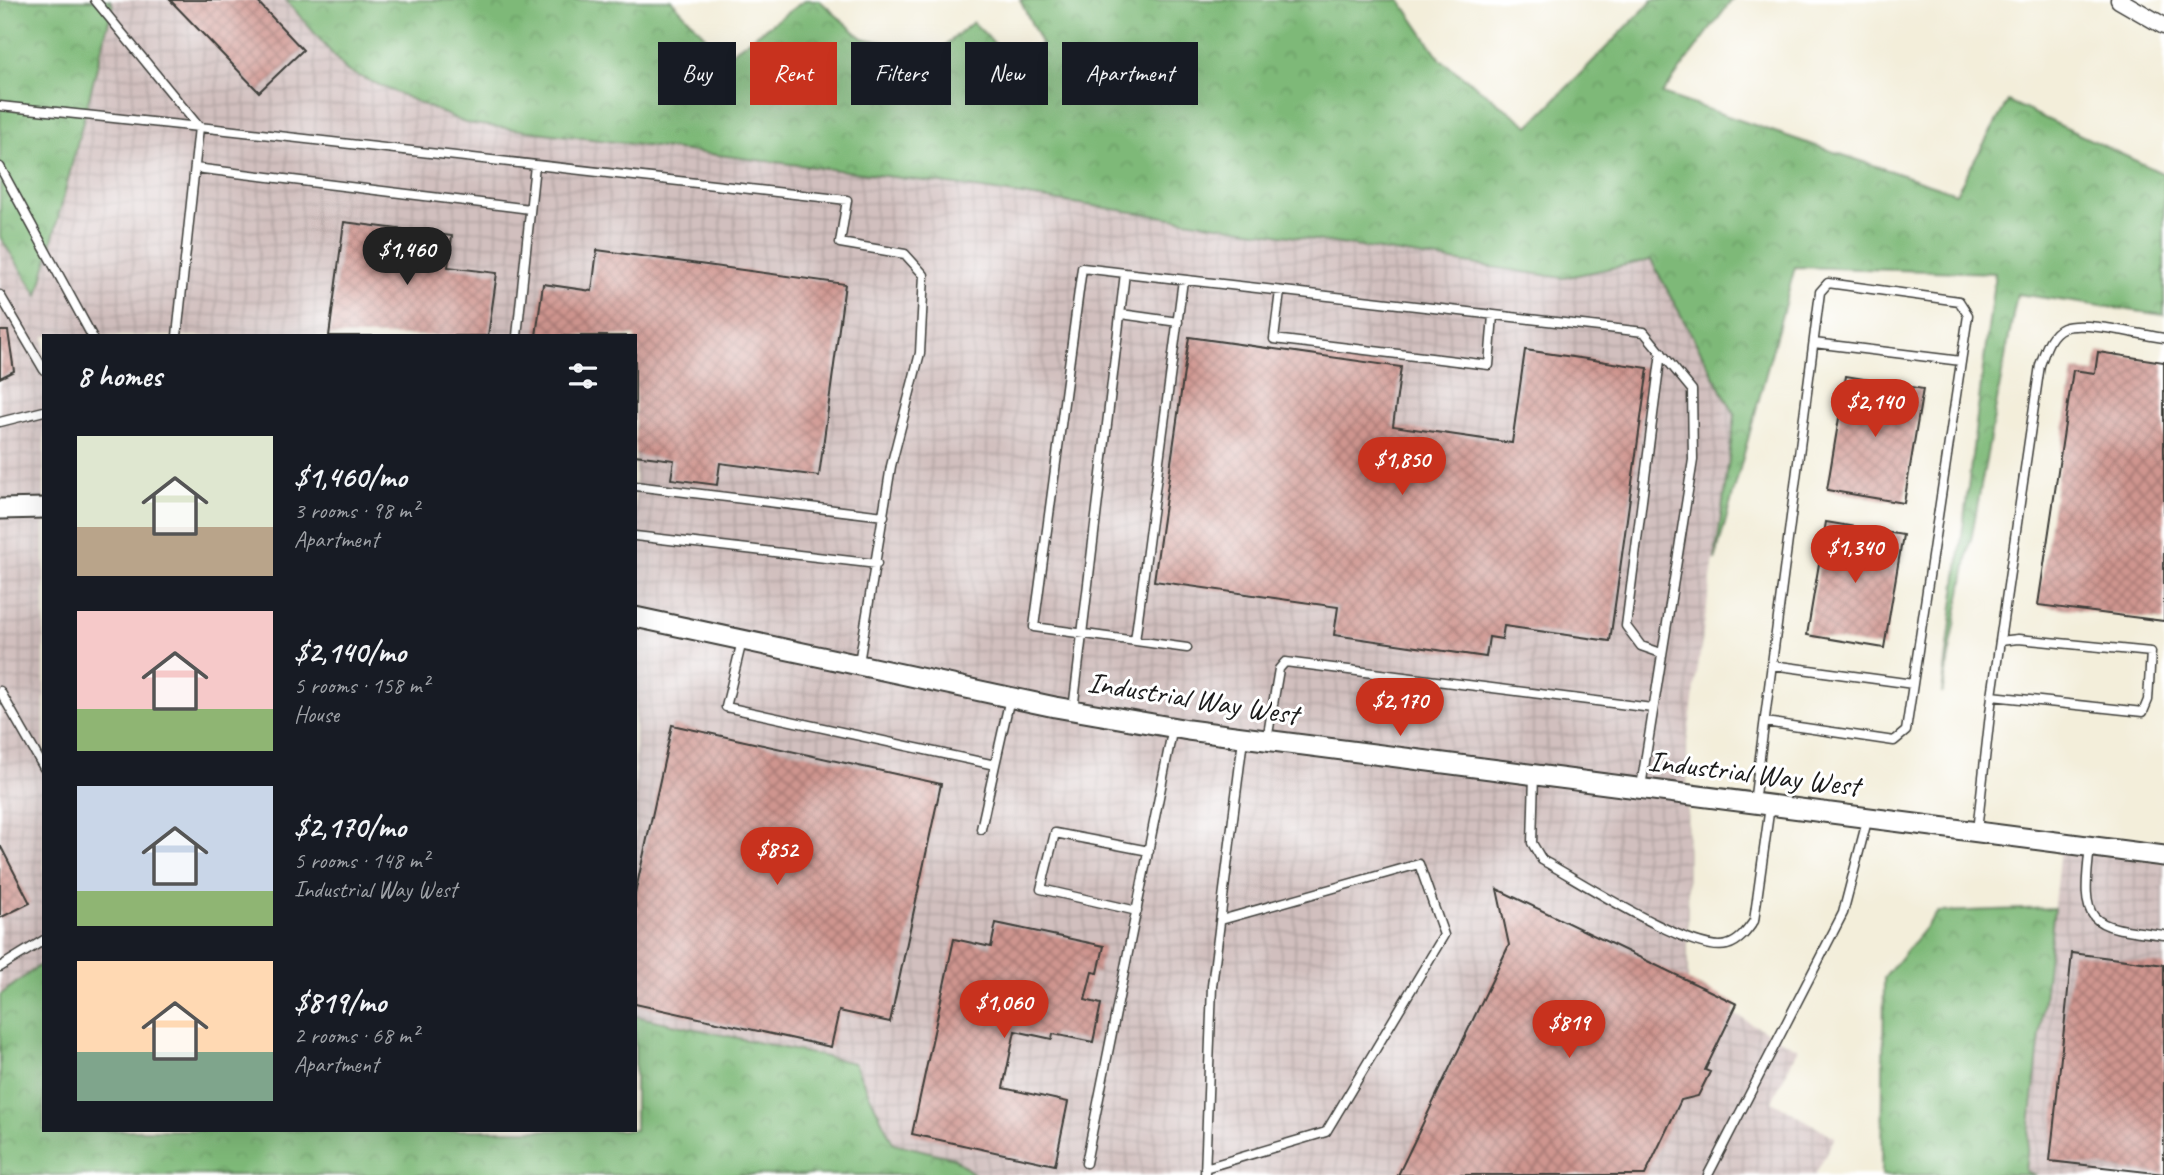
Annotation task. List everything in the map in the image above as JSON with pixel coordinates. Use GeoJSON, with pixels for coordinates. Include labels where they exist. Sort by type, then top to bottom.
{"type":"FeatureCollection","features":[{"type":"Feature","properties":{"kind":"street"},"geometry":{"type":"LineString","coordinates":[[2119,0],[2164,26]]}},
{"type":"Feature","properties":{"kind":"street"},"geometry":{"type":"LineString","coordinates":[[0,509],[42,508]]}},
{"type":"Feature","properties":{"kind":"street","name":"Industrial Way West"},"geometry":{"type":"LineString","coordinates":[[637,617],[1010,698],[1173,727],[2164,856]]}},
{"type":"Feature","properties":{"kind":"lane"},"geometry":{"type":"LineString","coordinates":[[95,0],[199,127],[177,334]]}},
{"type":"Feature","properties":{"kind":"lane"},"geometry":{"type":"LineString","coordinates":[[0,106],[847,200],[840,243],[905,254],[924,275],[920,353],[891,466],[877,564],[858,666]]}},
{"type":"Feature","properties":{"kind":"lane"},"geometry":{"type":"LineString","coordinates":[[517,334],[535,165]]}},
{"type":"Feature","properties":{"kind":"lane"},"geometry":{"type":"LineString","coordinates":[[0,167],[91,334]]}},
{"type":"Feature","properties":{"kind":"lane"},"geometry":{"type":"LineString","coordinates":[[195,168],[530,209]]}},
{"type":"Feature","properties":{"kind":"lane"},"geometry":{"type":"LineString","coordinates":[[1187,648],[1034,627],[1082,268],[1644,332],[1692,390],[1693,460],[1640,789]]}},
{"type":"Feature","properties":{"kind":"lane"},"geometry":{"type":"LineString","coordinates":[[1073,710],[1125,273]]}},
{"type":"Feature","properties":{"kind":"lane"},"geometry":{"type":"LineString","coordinates":[[1135,641],[1183,280]]}},
{"type":"Feature","properties":{"kind":"lane"},"geometry":{"type":"LineString","coordinates":[[1534,775],[1532,843],[1542,860],[1665,929],[1703,946],[1726,945],[1745,934],[1754,921],[1765,722],[1820,292],[1828,283],[1959,301],[1968,315],[1906,732],[1894,741],[1765,722]]}},
{"type":"Feature","properties":{"kind":"lane"},"geometry":{"type":"LineString","coordinates":[[1280,290],[1275,339],[1489,365],[1493,315]]}},
{"type":"Feature","properties":{"kind":"lane"},"geometry":{"type":"LineString","coordinates":[[0,295],[42,367]]}},
{"type":"Feature","properties":{"kind":"lane"},"geometry":{"type":"LineString","coordinates":[[1121,314],[1178,322]]}},
{"type":"Feature","properties":{"kind":"lane"},"geometry":{"type":"LineString","coordinates":[[1977,831],[1992,696],[2040,365],[2049,341],[2063,328],[2083,327],[2164,338]]}},
{"type":"Feature","properties":{"kind":"lane"},"geometry":{"type":"LineString","coordinates":[[1814,343],[1961,361]]}},
{"type":"Feature","properties":{"kind":"lane"},"geometry":{"type":"LineString","coordinates":[[1661,352],[1626,626],[1642,646],[1661,653]]}},
{"type":"Feature","properties":{"kind":"lane"},"geometry":{"type":"LineString","coordinates":[[0,422],[42,412]]}},
{"type":"Feature","properties":{"kind":"lane"},"geometry":{"type":"LineString","coordinates":[[637,486],[884,516]]}},
{"type":"Feature","properties":{"kind":"lane"},"geometry":{"type":"LineString","coordinates":[[637,536],[877,564]]}},
{"type":"Feature","properties":{"kind":"lane"},"geometry":{"type":"LineString","coordinates":[[1992,696],[2143,712],[2148,700],[2151,652],[2018,639],[2000,641]]}},
{"type":"Feature","properties":{"kind":"lane"},"geometry":{"type":"LineString","coordinates":[[742,641],[726,707],[995,765]]}},
{"type":"Feature","properties":{"kind":"lane"},"geometry":{"type":"LineString","coordinates":[[1267,740],[1279,670],[1285,662],[1652,708]]}},
{"type":"Feature","properties":{"kind":"lane"},"geometry":{"type":"LineString","coordinates":[[1772,665],[1913,684]]}},
{"type":"Feature","properties":{"kind":"lane"},"geometry":{"type":"LineString","coordinates":[[0,691],[42,764]]}},
{"type":"Feature","properties":{"kind":"lane"},"geometry":{"type":"LineString","coordinates":[[981,829],[1010,698]]}},
{"type":"Feature","properties":{"kind":"lane"},"geometry":{"type":"LineString","coordinates":[[0,716],[11,710]]}},
{"type":"Feature","properties":{"kind":"lane"},"geometry":{"type":"LineString","coordinates":[[1086,1163],[1173,727]]}},
{"type":"Feature","properties":{"kind":"lane"},"geometry":{"type":"LineString","coordinates":[[1221,920],[1419,864],[1444,934],[1326,1132],[1205,1171],[1212,986],[1243,737]]}},
{"type":"Feature","properties":{"kind":"lane"},"geometry":{"type":"LineString","coordinates":[[1708,1175],[1843,913],[1868,817]]}},
{"type":"Feature","properties":{"kind":"lane"},"geometry":{"type":"LineString","coordinates":[[1137,911],[1041,889],[1055,833],[1149,851]]}},
{"type":"Feature","properties":{"kind":"lane"},"geometry":{"type":"LineString","coordinates":[[2090,846],[2084,893],[2092,917],[2102,925],[2114,929],[2164,935]]}},
{"type":"Feature","properties":{"kind":"lane"},"geometry":{"type":"LineString","coordinates":[[0,967],[42,941]]}},
{"type":"Feature","properties":{"kind":"shaded area"},"geometry":{"type":"Polygon","coordinates":[[[110,0],[286,0],[347,71],[465,123],[956,185],[1562,278],[1651,259],[1735,415],[1687,742],[1688,989],[1798,1049],[1772,1101],[1835,1137],[1815,1175],[975,1175],[954,1158],[893,1143],[854,1063],[637,1016],[637,334],[42,334],[42,964],[0,995],[0,237],[38,295],[113,5],[110,0]]]}},
{"type":"Feature","properties":{"kind":"shaded area"},"geometry":{"type":"Polygon","coordinates":[[[2060,849],[2164,862],[2164,1175],[2036,1175],[2025,1172],[2060,849]]]}},
{"type":"Feature","properties":{"kind":"green space"},"geometry":{"type":"Polygon","coordinates":[[[0,0],[110,0],[113,5],[38,296],[0,237],[0,0]]]}},
{"type":"Feature","properties":{"kind":"green space"},"geometry":{"type":"Polygon","coordinates":[[[286,0],[671,0],[711,42],[658,42],[658,105],[736,105],[736,49],[805,0],[819,0],[862,38],[882,42],[851,42],[851,105],[951,105],[949,42],[973,22],[993,42],[965,42],[965,105],[1048,105],[1048,42],[1041,42],[1020,0],[1400,0],[1441,60],[1529,126],[1653,0],[1732,0],[1662,94],[1956,193],[2008,101],[2164,174],[2164,315],[2017,294],[1942,694],[1995,273],[1795,267],[1715,560],[1735,415],[1651,260],[1563,278],[956,185],[465,123],[347,71],[286,0]]]}},
{"type":"Feature","properties":{"kind":"green space"},"geometry":{"type":"Polygon","coordinates":[[[2054,908],[2025,1171],[2036,1175],[1882,1175],[1884,978],[1938,912],[2054,908]]]}},
{"type":"Feature","properties":{"kind":"green space"},"geometry":{"type":"Polygon","coordinates":[[[42,964],[42,1132],[637,1132],[637,1016],[854,1063],[893,1143],[954,1158],[975,1175],[0,1175],[0,995],[42,964]]]}},
{"type":"Feature","properties":{"kind":"building"},"geometry":{"type":"Polygon","coordinates":[[[170,0],[256,0],[303,50],[259,92],[170,0]]]}},
{"type":"Feature","properties":{"kind":"building"},"geometry":{"type":"Polygon","coordinates":[[[344,222],[452,236],[448,267],[497,273],[488,334],[329,334],[344,222]]]}},
{"type":"Feature","properties":{"kind":"building"},"geometry":{"type":"Polygon","coordinates":[[[597,250],[845,284],[819,476],[720,463],[717,485],[671,479],[674,460],[637,455],[637,334],[536,334],[543,284],[592,291],[597,250]]]}},
{"type":"Feature","properties":{"kind":"building"},"geometry":{"type":"Polygon","coordinates":[[[0,331],[8,331],[14,371],[0,378],[0,331]]]}},
{"type":"Feature","properties":{"kind":"building"},"geometry":{"type":"Polygon","coordinates":[[[1189,337],[1401,367],[1393,426],[1512,443],[1525,350],[1648,368],[1610,641],[1504,626],[1502,639],[1489,637],[1486,657],[1334,635],[1338,607],[1154,581],[1189,337]]]}},
{"type":"Feature","properties":{"kind":"building"},"geometry":{"type":"Polygon","coordinates":[[[2098,352],[2164,362],[2164,621],[2038,605],[2073,370],[2095,373],[2098,352]]]}},
{"type":"Feature","properties":{"kind":"building"},"geometry":{"type":"Polygon","coordinates":[[[1846,376],[1923,389],[1904,503],[1827,490],[1846,376]]]}},
{"type":"Feature","properties":{"kind":"building"},"geometry":{"type":"Polygon","coordinates":[[[1826,522],[1903,535],[1884,648],[1807,635],[1826,522]]]}},
{"type":"Feature","properties":{"kind":"building"},"geometry":{"type":"Polygon","coordinates":[[[672,725],[941,784],[890,1022],[839,1011],[831,1047],[637,1004],[637,885],[672,725]]]}},
{"type":"Feature","properties":{"kind":"building"},"geometry":{"type":"Polygon","coordinates":[[[0,845],[30,903],[0,918],[0,845]]]}},
{"type":"Feature","properties":{"kind":"building"},"geometry":{"type":"Polygon","coordinates":[[[1497,889],[1737,1004],[1705,1070],[1710,1072],[1698,1096],[1681,1100],[1645,1175],[1398,1175],[1509,945],[1497,889]]]}},
{"type":"Feature","properties":{"kind":"building"},"geometry":{"type":"Polygon","coordinates":[[[996,923],[1104,946],[1098,973],[1092,972],[1085,1000],[1101,1004],[1093,1042],[1053,1034],[1052,1039],[1015,1031],[1003,1088],[1068,1102],[1055,1165],[912,1134],[954,939],[991,947],[996,923]]]}},
{"type":"Feature","properties":{"kind":"building"},"geometry":{"type":"Polygon","coordinates":[[[2072,953],[2164,965],[2164,1174],[2050,1161],[2072,953]]]}}]}
